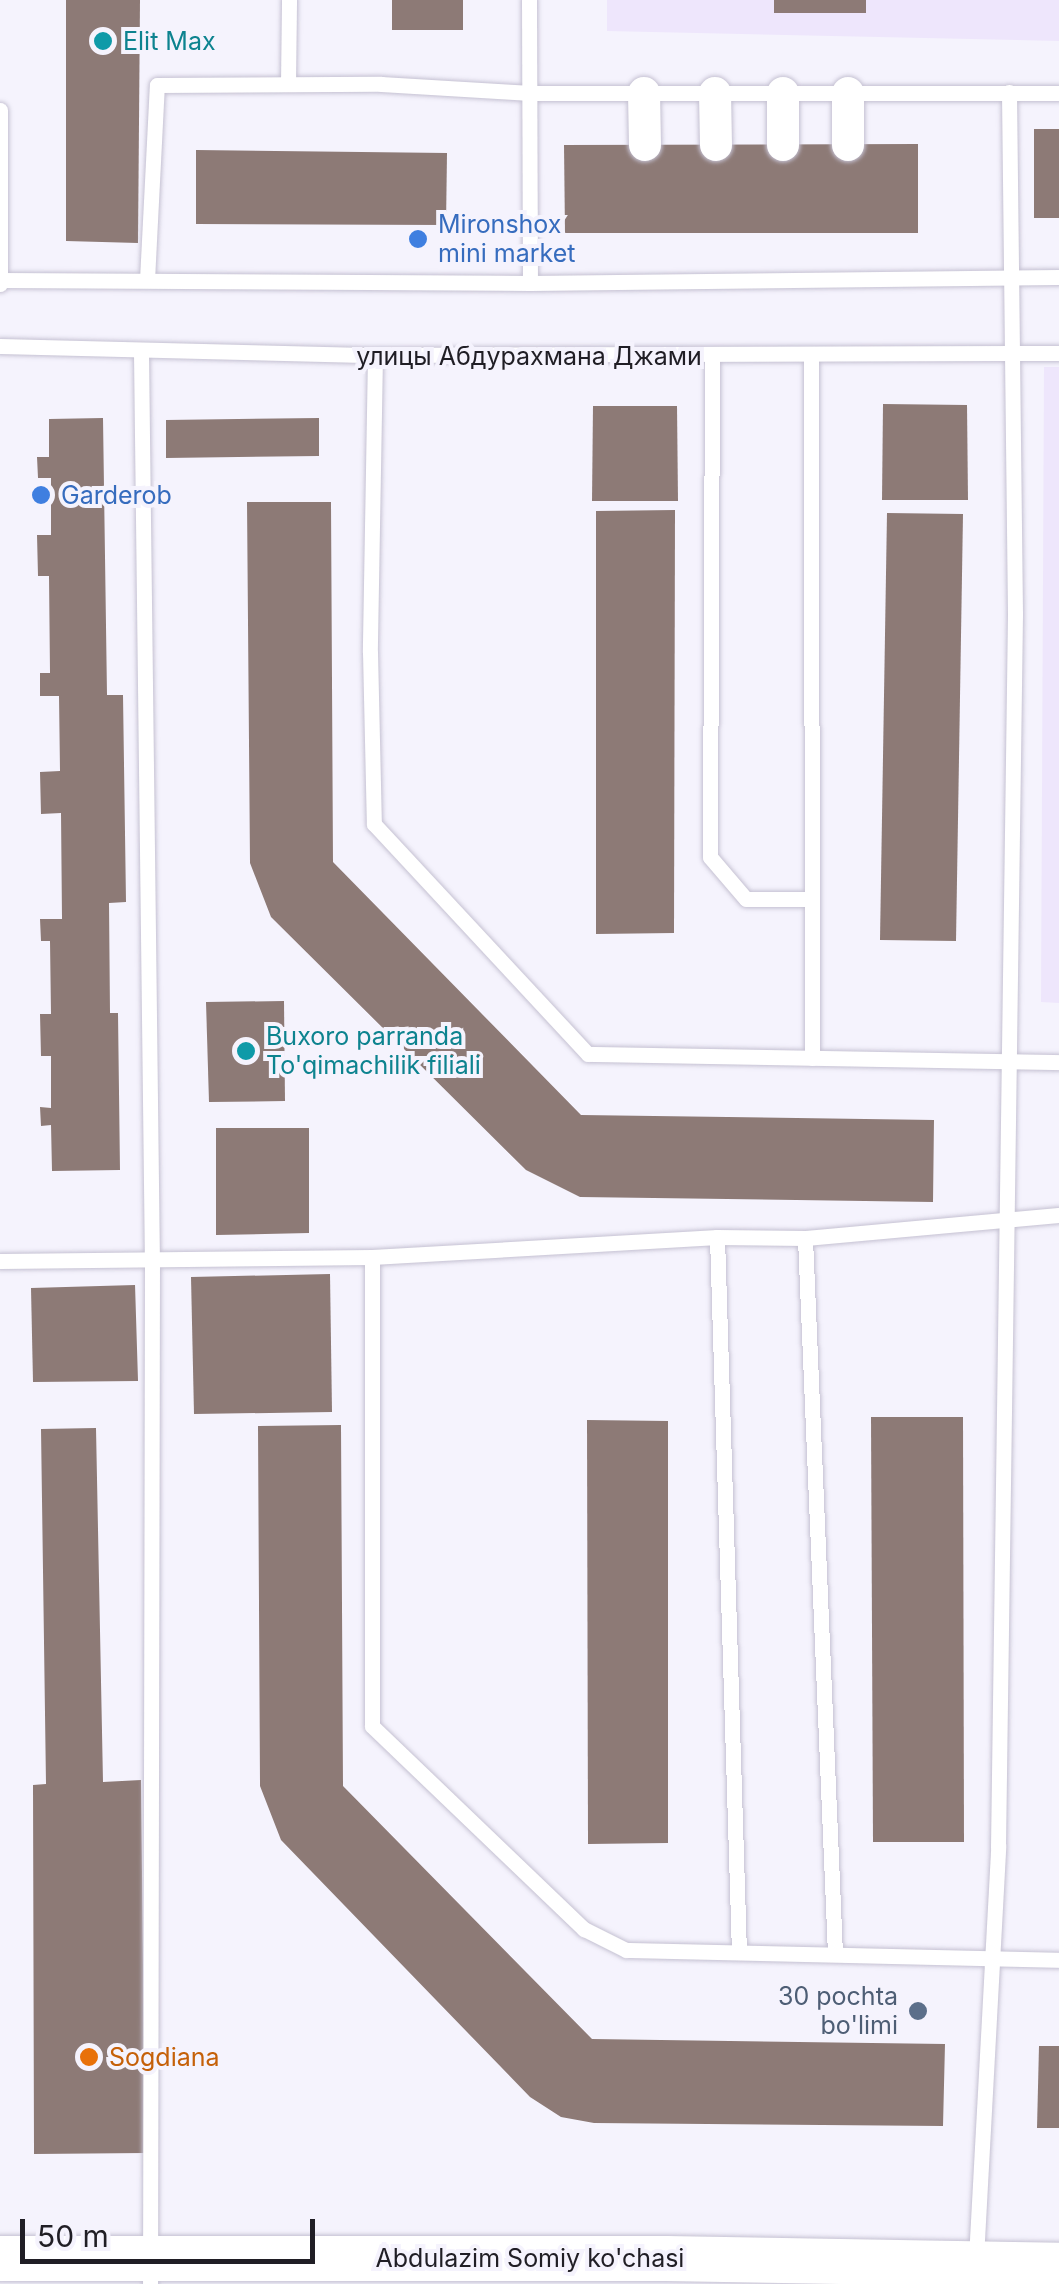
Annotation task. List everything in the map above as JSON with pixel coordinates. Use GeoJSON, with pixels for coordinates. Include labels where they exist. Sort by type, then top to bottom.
{"type":"FeatureCollection","features":[{"type":"Feature","properties":{"kind":"street"},"geometry":{"type":"LineString","coordinates":[[644,93],[645,146]]}},
{"type":"Feature","properties":{"kind":"street"},"geometry":{"type":"LineString","coordinates":[[716,93],[716,145]]}},
{"type":"Feature","properties":{"kind":"street"},"geometry":{"type":"LineString","coordinates":[[783,93],[783,144]]}},
{"type":"Feature","properties":{"kind":"street"},"geometry":{"type":"LineString","coordinates":[[848,93],[848,144]]}},
{"type":"Feature","properties":{"kind":"street","name":"Abdulazim Somiy ko'chasi"},"geometry":{"type":"LineString","coordinates":[[0,2258],[150,2270],[666,2264],[928,2273],[976,2263],[1059,2265]]}},
{"type":"Feature","properties":{"kind":"lane"},"geometry":{"type":"LineString","coordinates":[[288,84],[289,0]]}},
{"type":"Feature","properties":{"kind":"lane"},"geometry":{"type":"LineString","coordinates":[[529,0],[530,284]]}},
{"type":"Feature","properties":{"kind":"lane"},"geometry":{"type":"LineString","coordinates":[[148,280],[156,85],[381,84],[531,93],[1059,93]]}},
{"type":"Feature","properties":{"kind":"lane"},"geometry":{"type":"LineString","coordinates":[[976,2263],[988,1958],[998,1847],[1015,614],[1008,92]]}},
{"type":"Feature","properties":{"kind":"lane"},"geometry":{"type":"LineString","coordinates":[[0,110],[1,282],[530,284],[1059,277]]}},
{"type":"Feature","properties":{"kind":"lane","name":"улицы Абдурахмана Джами"},"geometry":{"type":"LineString","coordinates":[[0,346],[141,353],[375,355],[811,357],[1059,353]]}},
{"type":"Feature","properties":{"kind":"lane"},"geometry":{"type":"LineString","coordinates":[[141,353],[152,1261],[150,2270]]}},
{"type":"Feature","properties":{"kind":"lane"},"geometry":{"type":"LineString","coordinates":[[375,355],[370,652],[374,824],[588,1054],[1059,1062]]}},
{"type":"Feature","properties":{"kind":"lane"},"geometry":{"type":"LineString","coordinates":[[712,357],[710,857],[746,899],[812,898]]}},
{"type":"Feature","properties":{"kind":"lane"},"geometry":{"type":"LineString","coordinates":[[811,357],[812,1058]]}},
{"type":"Feature","properties":{"kind":"lane"},"geometry":{"type":"LineString","coordinates":[[0,1261],[372,1258],[717,1237],[805,1238],[1006,1216],[1059,1215]]}},
{"type":"Feature","properties":{"kind":"lane"},"geometry":{"type":"LineString","coordinates":[[717,1237],[739,1952]]}},
{"type":"Feature","properties":{"kind":"lane"},"geometry":{"type":"LineString","coordinates":[[805,1238],[834,1953]]}},
{"type":"Feature","properties":{"kind":"lane"},"geometry":{"type":"LineString","coordinates":[[372,1258],[372,1726],[584,1929],[626,1950],[1059,1960]]}},
{"type":"Feature","properties":{"kind":"shaded area"},"geometry":{"type":"Polygon","coordinates":[[[607,0],[1059,0],[1059,41],[607,31],[607,0]]]}},
{"type":"Feature","properties":{"kind":"shaded area"},"geometry":{"type":"Polygon","coordinates":[[[1044,367],[1059,367],[1059,1003],[1041,1002],[1044,367]]]}},
{"type":"Feature","properties":{"kind":"building"},"geometry":{"type":"Polygon","coordinates":[[[66,0],[140,0],[138,243],[66,241],[66,0]]]}},
{"type":"Feature","properties":{"kind":"building"},"geometry":{"type":"Polygon","coordinates":[[[392,0],[463,0],[463,30],[392,30],[392,0]]]}},
{"type":"Feature","properties":{"kind":"building"},"geometry":{"type":"Polygon","coordinates":[[[774,0],[866,0],[866,13],[774,13],[774,0]]]}},
{"type":"Feature","properties":{"kind":"building"},"geometry":{"type":"Polygon","coordinates":[[[1034,129],[1059,129],[1059,218],[1034,218],[1034,129]]]}},
{"type":"Feature","properties":{"kind":"building"},"geometry":{"type":"Polygon","coordinates":[[[918,144],[918,233],[565,233],[564,145],[918,144]]]}},
{"type":"Feature","properties":{"kind":"building"},"geometry":{"type":"Polygon","coordinates":[[[196,150],[447,153],[446,225],[196,224],[196,150]]]}},
{"type":"Feature","properties":{"kind":"building"},"geometry":{"type":"Polygon","coordinates":[[[883,404],[967,405],[968,500],[882,500],[883,404]]]}},
{"type":"Feature","properties":{"kind":"building"},"geometry":{"type":"Polygon","coordinates":[[[593,406],[677,406],[678,501],[592,501],[593,406]]]}},
{"type":"Feature","properties":{"kind":"building"},"geometry":{"type":"Polygon","coordinates":[[[103,418],[107,695],[123,695],[126,902],[109,903],[110,1013],[118,1013],[120,1170],[52,1171],[51,1125],[41,1126],[40,1107],[51,1108],[51,1056],[41,1056],[40,1014],[51,1014],[50,941],[41,941],[40,919],[62,919],[61,813],[41,814],[40,772],[60,771],[59,696],[40,696],[40,673],[50,673],[49,576],[38,576],[37,535],[51,535],[51,478],[38,478],[37,457],[49,457],[49,419],[103,418]]]}},
{"type":"Feature","properties":{"kind":"building"},"geometry":{"type":"Polygon","coordinates":[[[319,418],[319,456],[166,458],[166,420],[319,418]]]}},
{"type":"Feature","properties":{"kind":"building"},"geometry":{"type":"Polygon","coordinates":[[[247,502],[331,502],[333,862],[581,1115],[934,1120],[933,1202],[580,1197],[526,1170],[271,917],[250,863],[247,502]]]}},
{"type":"Feature","properties":{"kind":"building"},"geometry":{"type":"Polygon","coordinates":[[[675,510],[674,933],[596,934],[596,511],[675,510]]]}},
{"type":"Feature","properties":{"kind":"building"},"geometry":{"type":"Polygon","coordinates":[[[887,513],[963,514],[956,941],[880,940],[887,513]]]}},
{"type":"Feature","properties":{"kind":"building","name":"Buxoro parranda To'qimachilik filiali"},"geometry":{"type":"Polygon","coordinates":[[[284,1001],[285,1101],[209,1102],[206,1002],[284,1001]]]}},
{"type":"Feature","properties":{"kind":"building"},"geometry":{"type":"Polygon","coordinates":[[[216,1128],[309,1128],[309,1233],[216,1235],[216,1128]]]}},
{"type":"Feature","properties":{"kind":"building"},"geometry":{"type":"Polygon","coordinates":[[[330,1274],[332,1412],[194,1414],[191,1277],[330,1274]]]}},
{"type":"Feature","properties":{"kind":"building"},"geometry":{"type":"Polygon","coordinates":[[[135,1285],[138,1381],[33,1382],[31,1288],[135,1285]]]}},
{"type":"Feature","properties":{"kind":"building"},"geometry":{"type":"Polygon","coordinates":[[[871,1417],[963,1417],[964,1842],[873,1842],[871,1417]]]}},
{"type":"Feature","properties":{"kind":"building"},"geometry":{"type":"Polygon","coordinates":[[[587,1420],[668,1421],[668,1843],[588,1844],[587,1420]]]}},
{"type":"Feature","properties":{"kind":"building"},"geometry":{"type":"Polygon","coordinates":[[[341,1425],[343,1786],[592,2039],[945,2044],[943,2126],[594,2123],[561,2117],[530,2097],[281,1840],[260,1786],[258,1426],[341,1425]]]}},
{"type":"Feature","properties":{"kind":"building","name":"Sogdiana"},"geometry":{"type":"Polygon","coordinates":[[[96,1428],[103,1782],[141,1780],[145,2153],[34,2154],[33,1785],[46,1784],[41,1429],[96,1428]]]}},
{"type":"Feature","properties":{"kind":"building"},"geometry":{"type":"Polygon","coordinates":[[[1039,2046],[1059,2046],[1059,2128],[1037,2128],[1039,2046]]]}},
{"type":"Feature","properties":{"kind":"place","name":"Elit Max"},"geometry":{"type":"Point","coordinates":[103,41]}},
{"type":"Feature","properties":{"kind":"place","name":"Mironshox mini market"},"geometry":{"type":"Point","coordinates":[418,239]}},
{"type":"Feature","properties":{"kind":"place","name":"Garderob"},"geometry":{"type":"Point","coordinates":[41,495]}},
{"type":"Feature","properties":{"kind":"place","name":"Buxoro parranda To'qimachilik filiali"},"geometry":{"type":"Point","coordinates":[246,1051]}},
{"type":"Feature","properties":{"kind":"place","name":"30 pochta bo'limi"},"geometry":{"type":"Point","coordinates":[918,2011]}},
{"type":"Feature","properties":{"kind":"place","name":"Sogdiana"},"geometry":{"type":"Point","coordinates":[89,2057]}}]}
